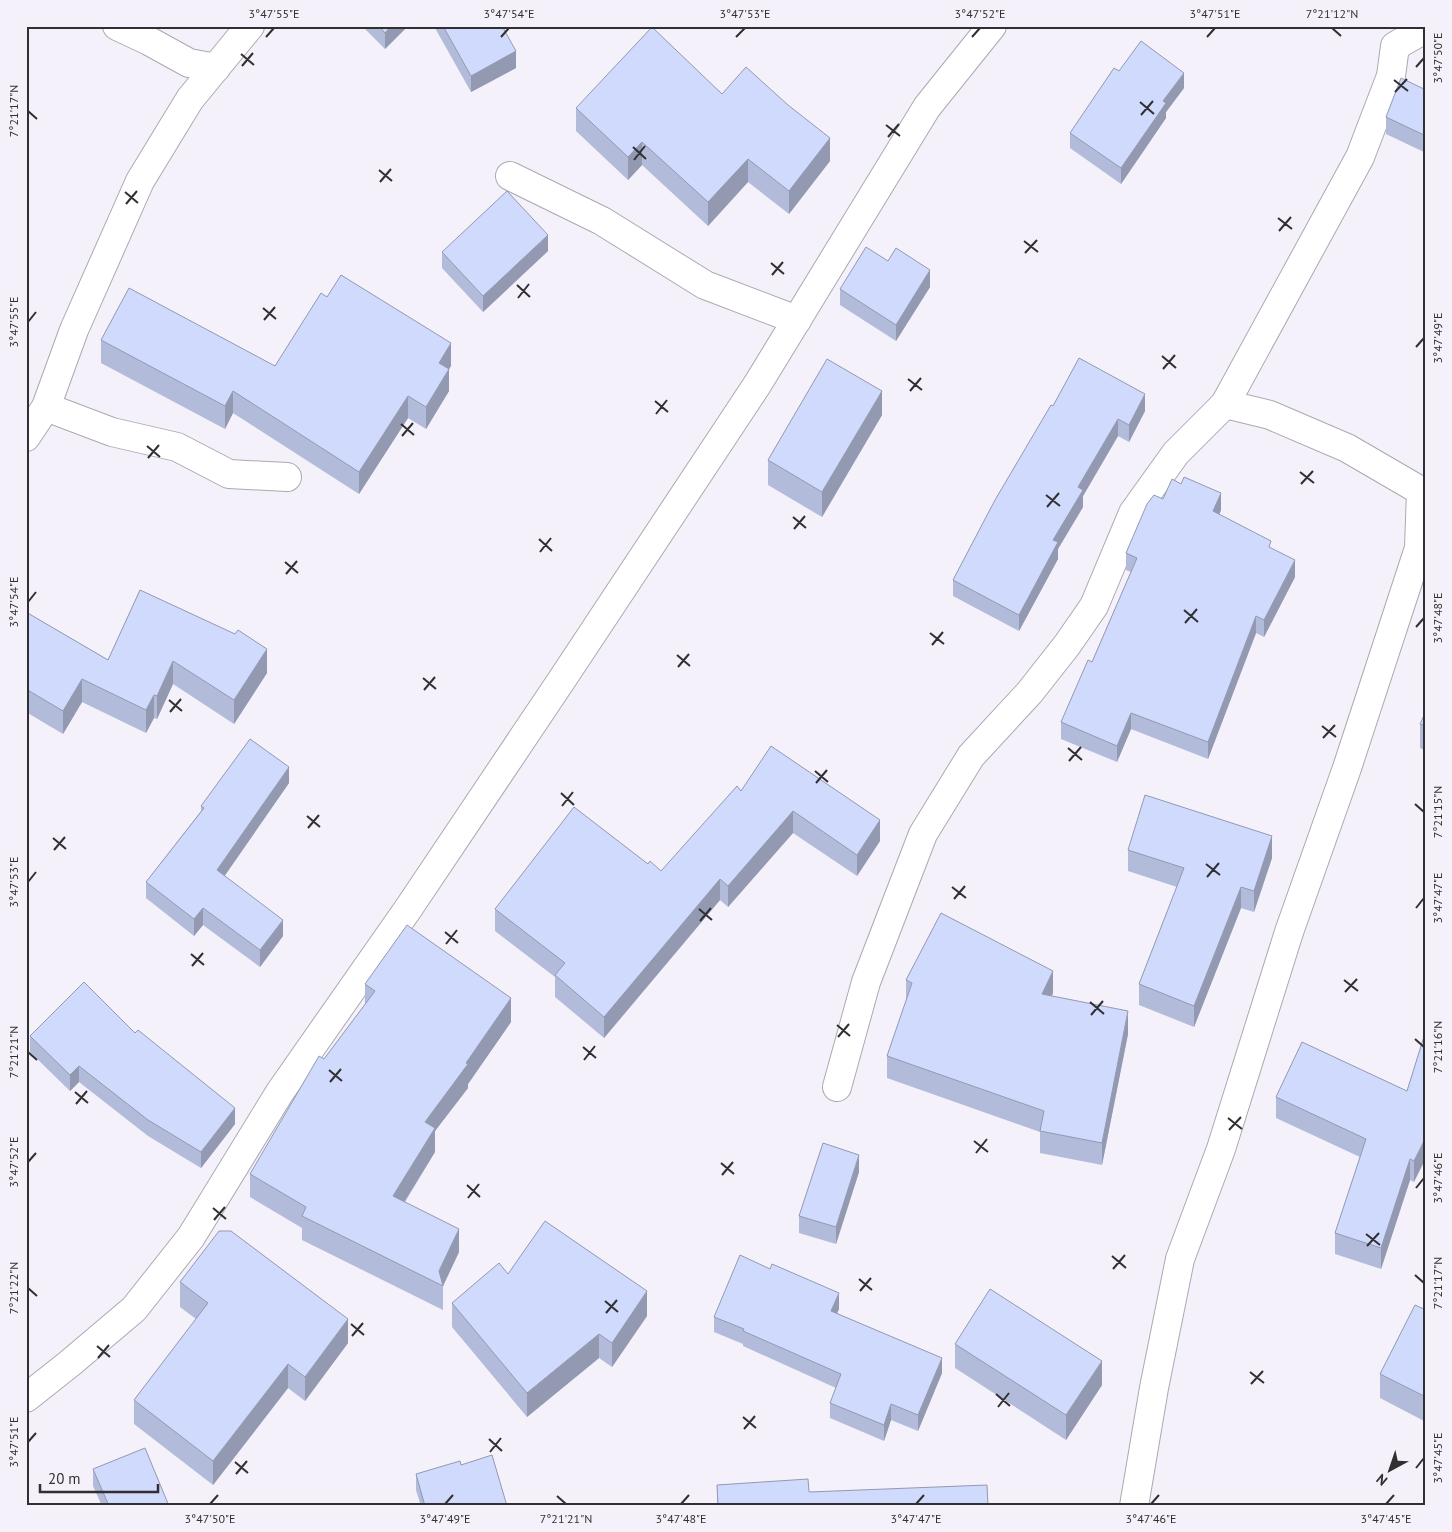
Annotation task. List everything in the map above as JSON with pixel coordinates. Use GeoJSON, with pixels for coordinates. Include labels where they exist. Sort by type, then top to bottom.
{"type":"FeatureCollection","features":[{"type":"Feature","properties":{"kind":"street"},"geometry":{"type":"LineString","coordinates":[[117,26],[189,63],[216,68]]}},
{"type":"Feature","properties":{"kind":"street"},"geometry":{"type":"LineString","coordinates":[[26,437],[46,408],[74,330],[140,181],[190,99],[250,26]]}},
{"type":"Feature","properties":{"kind":"street"},"geometry":{"type":"LineString","coordinates":[[26,1398],[134,1309],[191,1238],[280,1092],[408,909],[757,385],[927,107],[992,26]]}},
{"type":"Feature","properties":{"kind":"street"},"geometry":{"type":"LineString","coordinates":[[837,1087],[866,982],[923,834],[971,756],[1030,692],[1067,645],[1094,606],[1133,513],[1176,453],[1225,404],[1360,157],[1391,76],[1395,46],[1423,28]]}},
{"type":"Feature","properties":{"kind":"street"},"geometry":{"type":"LineString","coordinates":[[510,176],[602,221],[705,285],[797,320]]}},
{"type":"Feature","properties":{"kind":"street"},"geometry":{"type":"LineString","coordinates":[[1134,1506],[1154,1388],[1180,1259],[1221,1149],[1289,932],[1348,768],[1419,548],[1421,490],[1347,448],[1270,415],[1225,404]]}},
{"type":"Feature","properties":{"kind":"street"},"geometry":{"type":"LineString","coordinates":[[46,408],[112,432],[177,447],[229,474],[287,477]]}},
{"type":"Feature","properties":{"kind":"building"},"geometry":{"type":"Polygon","coordinates":[[[379,26],[391,26],[385,33],[379,26]]]}},
{"type":"Feature","properties":{"kind":"building"},"geometry":{"type":"Polygon","coordinates":[[[443,26],[502,26],[516,51],[471,76],[443,26]]]}},
{"type":"Feature","properties":{"kind":"building"},"geometry":{"type":"Polygon","coordinates":[[[652,27],[722,94],[746,67],[788,105],[830,138],[789,191],[748,159],[708,202],[642,142],[628,157],[576,108],[652,27]]]}},
{"type":"Feature","properties":{"kind":"building"},"geometry":{"type":"Polygon","coordinates":[[[1141,41],[1184,73],[1163,101],[1166,103],[1121,168],[1070,133],[1114,68],[1119,71],[1141,41]]]}},
{"type":"Feature","properties":{"kind":"building"},"geometry":{"type":"Polygon","coordinates":[[[1401,78],[1426,90],[1426,136],[1386,117],[1401,78]]]}},
{"type":"Feature","properties":{"kind":"building"},"geometry":{"type":"Polygon","coordinates":[[[507,191],[548,235],[483,296],[442,252],[507,191]]]}},
{"type":"Feature","properties":{"kind":"building"},"geometry":{"type":"Polygon","coordinates":[[[866,247],[888,261],[896,248],[930,270],[896,325],[840,289],[866,247]]]}},
{"type":"Feature","properties":{"kind":"building"},"geometry":{"type":"Polygon","coordinates":[[[341,275],[451,343],[439,363],[449,369],[426,407],[408,396],[359,472],[233,391],[225,406],[101,340],[129,288],[275,366],[321,293],[327,297],[341,275]]]}},
{"type":"Feature","properties":{"kind":"building"},"geometry":{"type":"Polygon","coordinates":[[[1079,358],[1145,394],[1129,425],[1118,419],[1078,487],[1083,490],[1053,540],[1058,542],[1019,615],[953,580],[995,500],[1051,405],[1053,406],[1079,358]]]}},
{"type":"Feature","properties":{"kind":"building"},"geometry":{"type":"Polygon","coordinates":[[[827,359],[882,391],[822,492],[768,460],[827,359]]]}},
{"type":"Feature","properties":{"kind":"building"},"geometry":{"type":"Polygon","coordinates":[[[1184,477],[1221,493],[1213,511],[1271,541],[1269,547],[1295,560],[1264,620],[1256,616],[1208,742],[1131,713],[1117,746],[1061,722],[1088,660],[1092,662],[1137,558],[1126,553],[1147,504],[1154,495],[1163,499],[1172,479],[1181,484],[1184,477]]]}},
{"type":"Feature","properties":{"kind":"building"},"geometry":{"type":"Polygon","coordinates":[[[140,590],[235,634],[238,630],[267,649],[234,700],[173,661],[157,696],[154,695],[146,710],[82,679],[63,711],[26,689],[26,612],[108,660],[140,590]]]}},
{"type":"Feature","properties":{"kind":"building"},"geometry":{"type":"Polygon","coordinates":[[[1426,711],[1426,726],[1420,724],[1426,711]]]}},
{"type":"Feature","properties":{"kind":"building"},"geometry":{"type":"Polygon","coordinates":[[[250,739],[289,767],[217,870],[283,920],[260,950],[203,908],[194,919],[146,882],[204,808],[201,806],[250,739]]]}},
{"type":"Feature","properties":{"kind":"building"},"geometry":{"type":"Polygon","coordinates":[[[771,746],[880,820],[857,855],[793,811],[728,886],[720,879],[604,1017],[555,975],[565,963],[495,909],[574,807],[648,864],[650,861],[661,871],[737,786],[741,791],[771,746]]]}},
{"type":"Feature","properties":{"kind":"building"},"geometry":{"type":"Polygon","coordinates":[[[1145,795],[1272,836],[1254,891],[1241,887],[1194,1006],[1139,984],[1184,868],[1128,850],[1145,795]]]}},
{"type":"Feature","properties":{"kind":"building"},"geometry":{"type":"Polygon","coordinates":[[[941,913],[1053,971],[1042,994],[1128,1011],[1102,1143],[1040,1131],[1044,1111],[887,1056],[912,983],[906,980],[941,913]]]}},
{"type":"Feature","properties":{"kind":"building"},"geometry":{"type":"Polygon","coordinates":[[[407,925],[511,998],[466,1063],[468,1064],[425,1122],[435,1128],[393,1196],[459,1229],[439,1271],[443,1286],[302,1216],[306,1207],[250,1174],[319,1056],[324,1059],[375,991],[365,984],[407,925]]]}},
{"type":"Feature","properties":{"kind":"building"},"geometry":{"type":"Polygon","coordinates":[[[84,982],[135,1033],[138,1030],[235,1108],[201,1152],[148,1120],[79,1066],[70,1075],[30,1036],[84,982]]]}},
{"type":"Feature","properties":{"kind":"building"},"geometry":{"type":"Polygon","coordinates":[[[1426,1030],[1426,1137],[1414,1161],[1410,1159],[1381,1248],[1335,1233],[1366,1139],[1276,1097],[1302,1042],[1407,1091],[1426,1030]]]}},
{"type":"Feature","properties":{"kind":"building"},"geometry":{"type":"Polygon","coordinates":[[[823,1143],[859,1155],[836,1227],[799,1216],[823,1143]]]}},
{"type":"Feature","properties":{"kind":"building"},"geometry":{"type":"Polygon","coordinates":[[[545,1221],[647,1291],[612,1343],[599,1334],[527,1393],[452,1303],[499,1263],[508,1274],[545,1221]]]}},
{"type":"Feature","properties":{"kind":"building"},"geometry":{"type":"Polygon","coordinates":[[[219,1231],[231,1231],[348,1319],[305,1377],[288,1364],[213,1461],[134,1400],[208,1303],[180,1282],[219,1231]]]}},
{"type":"Feature","properties":{"kind":"building"},"geometry":{"type":"Polygon","coordinates":[[[740,1255],[770,1269],[772,1264],[839,1293],[831,1311],[942,1358],[918,1415],[891,1404],[884,1425],[830,1403],[841,1374],[714,1317],[740,1255]]]}},
{"type":"Feature","properties":{"kind":"building"},"geometry":{"type":"Polygon","coordinates":[[[990,1289],[1102,1361],[1066,1415],[955,1344],[990,1289]]]}},
{"type":"Feature","properties":{"kind":"building"},"geometry":{"type":"Polygon","coordinates":[[[1415,1305],[1426,1310],[1426,1397],[1380,1374],[1415,1305]]]}},
{"type":"Feature","properties":{"kind":"building"},"geometry":{"type":"Polygon","coordinates":[[[145,1448],[169,1506],[109,1506],[93,1469],[145,1448]]]}},
{"type":"Feature","properties":{"kind":"building"},"geometry":{"type":"Polygon","coordinates":[[[492,1455],[507,1506],[425,1506],[416,1474],[460,1461],[461,1465],[492,1455]]]}},
{"type":"Feature","properties":{"kind":"building"},"geometry":{"type":"Polygon","coordinates":[[[808,1479],[809,1492],[987,1485],[988,1506],[718,1506],[717,1485],[808,1479]]]}}]}
